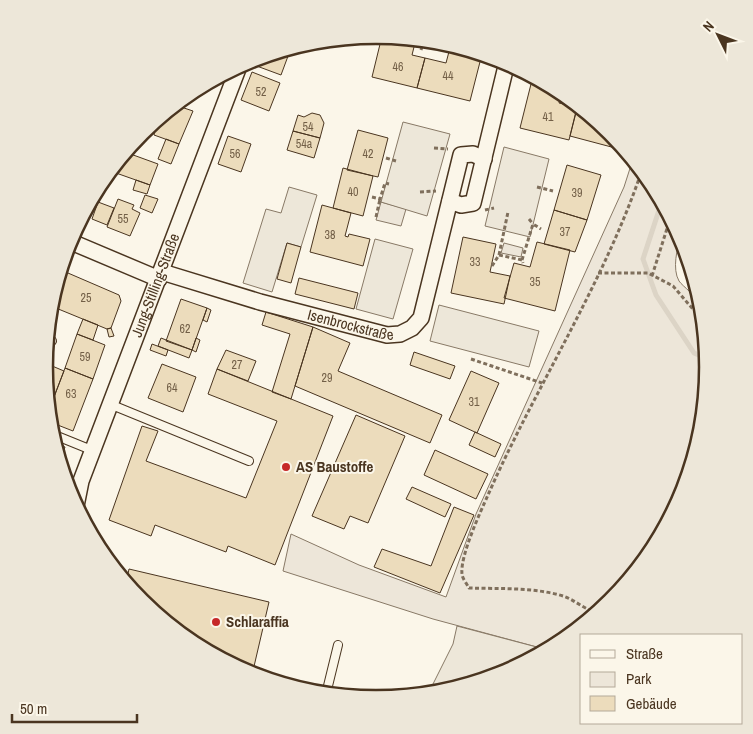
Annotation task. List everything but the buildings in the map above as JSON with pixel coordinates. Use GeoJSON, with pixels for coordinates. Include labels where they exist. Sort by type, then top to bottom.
{"type":"FeatureCollection","features":[{"type":"Feature","properties":{"kind":"street"},"geometry":{"type":"LineString","coordinates":[[450,202],[461,205],[473,203],[506,71]]}},
{"type":"Feature","properties":{"kind":"street","name":"Jung-Stilling-Straße"},"geometry":{"type":"LineString","coordinates":[[79,493],[81,482],[236,76]]}},
{"type":"Feature","properties":{"kind":"street","name":"Isenbrockstraße"},"geometry":{"type":"LineString","coordinates":[[77,245],[160,276],[368,330],[400,334],[412,328],[421,318],[461,155],[473,154],[484,159]]}},
{"type":"Feature","properties":{"kind":"lane"},"geometry":{"type":"LineString","coordinates":[[112,405],[249,461]]}},
{"type":"Feature","properties":{"kind":"lane"},"geometry":{"type":"LineString","coordinates":[[61,438],[94,451]]}},
{"type":"Feature","properties":{"kind":"lane"},"geometry":{"type":"LineString","coordinates":[[328,686],[338,645]]}},
{"type":"Feature","properties":{"kind":"path"},"geometry":{"type":"LineString","coordinates":[[386,158],[396,161]]}},
{"type":"Feature","properties":{"kind":"path"},"geometry":{"type":"LineString","coordinates":[[589,611],[564,596],[532,590],[469,588],[462,574],[470,538],[499,470],[598,273],[631,203],[639,179]]}},
{"type":"Feature","properties":{"kind":"path"},"geometry":{"type":"LineString","coordinates":[[376,217],[385,183],[390,184]]}},
{"type":"Feature","properties":{"kind":"path"},"geometry":{"type":"LineString","coordinates":[[537,187],[553,190]]}},
{"type":"Feature","properties":{"kind":"path"},"geometry":{"type":"LineString","coordinates":[[372,197],[380,199]]}},
{"type":"Feature","properties":{"kind":"path"},"geometry":{"type":"LineString","coordinates":[[492,266],[499,255],[508,212]]}},
{"type":"Feature","properties":{"kind":"path"},"geometry":{"type":"LineString","coordinates":[[529,219],[542,229]]}},
{"type":"Feature","properties":{"kind":"path"},"geometry":{"type":"LineString","coordinates":[[499,255],[522,262],[534,224]]}},
{"type":"Feature","properties":{"kind":"path"},"geometry":{"type":"LineString","coordinates":[[652,276],[667,226]]}},
{"type":"Feature","properties":{"kind":"path"},"geometry":{"type":"LineString","coordinates":[[598,273],[648,274],[673,286],[695,312]]}},
{"type":"Feature","properties":{"kind":"path"},"geometry":{"type":"LineString","coordinates":[[471,358],[542,383]]}},
{"type":"Feature","properties":{"kind":"green space"},"geometry":{"type":"Polygon","coordinates":[[[630,167],[656,205],[675,243],[678,250],[677,276],[679,281],[691,293],[694,304],[700,367],[694,430],[683,471],[656,529],[620,580],[590,610],[556,636],[538,647],[433,619],[283,571],[291,534],[359,565],[446,597],[476,514],[624,187],[630,167]]]}},
{"type":"Feature","properties":{"kind":"green space"},"geometry":{"type":"Polygon","coordinates":[[[381,202],[406,209],[401,226],[376,220],[381,202]]]}},
{"type":"Feature","properties":{"kind":"green space"},"geometry":{"type":"Polygon","coordinates":[[[504,243],[523,248],[521,257],[501,253],[504,243]]]}},
{"type":"Feature","properties":{"kind":"shaded area"},"geometry":{"type":"Polygon","coordinates":[[[403,122],[450,134],[427,216],[381,202],[403,122]]]}},
{"type":"Feature","properties":{"kind":"shaded area"},"geometry":{"type":"Polygon","coordinates":[[[504,147],[549,159],[530,237],[485,226],[504,147]]]}},
{"type":"Feature","properties":{"kind":"shaded area"},"geometry":{"type":"Polygon","coordinates":[[[289,187],[317,195],[301,247],[287,243],[272,292],[243,283],[266,209],[281,213],[289,187]]]}},
{"type":"Feature","properties":{"kind":"shaded area"},"geometry":{"type":"Polygon","coordinates":[[[375,239],[413,249],[393,319],[356,309],[375,239]]]}},
{"type":"Feature","properties":{"kind":"shaded area"},"geometry":{"type":"Polygon","coordinates":[[[439,305],[539,331],[529,367],[430,341],[439,305]]]}},
{"type":"Feature","properties":{"kind":"shaded area"},"geometry":{"type":"Polygon","coordinates":[[[457,626],[538,647],[500,666],[460,679],[432,685],[453,644],[457,626]]]}},
{"type":"Feature","properties":{"kind":"waterway"},"geometry":{"type":"LineString","coordinates":[[659,210],[643,259],[656,295],[694,353],[699,355]]}},
{"type":"Feature","properties":{"kind":"place","name":"AS Baustoffe"},"geometry":{"type":"Point","coordinates":[286,467]}},
{"type":"Feature","properties":{"kind":"place","name":"Schlaraffia"},"geometry":{"type":"Point","coordinates":[216,622]}}]}
